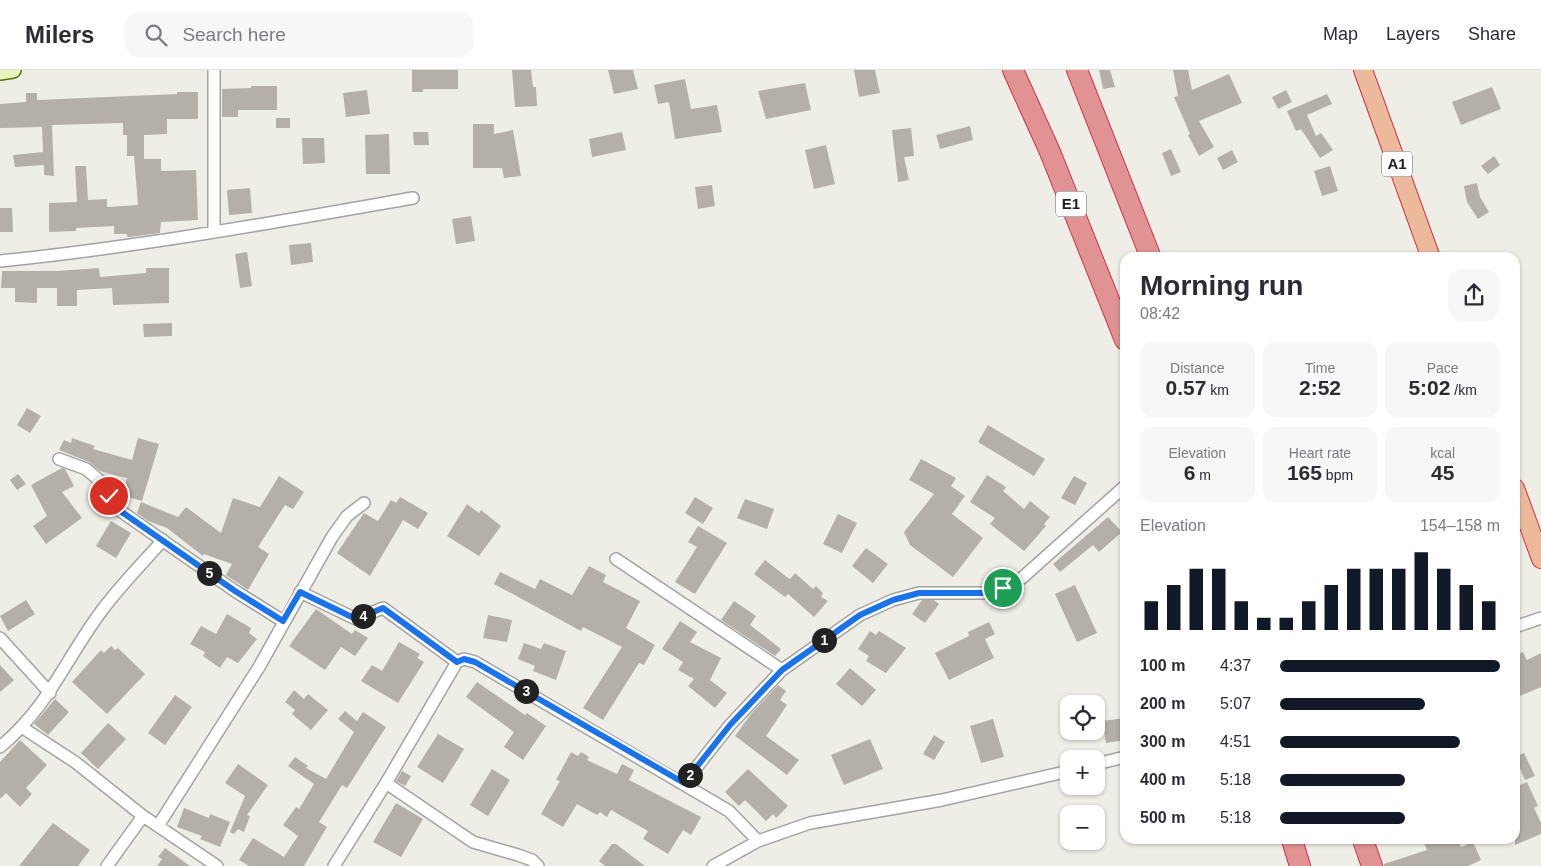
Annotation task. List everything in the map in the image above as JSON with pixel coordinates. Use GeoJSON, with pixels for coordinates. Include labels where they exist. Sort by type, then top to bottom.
{"type":"FeatureCollection","features":[{"type":"Feature","properties":{"kind":"highway","name":"E1"},"geometry":{"type":"LineString","coordinates":[[1013,70],[1054,161],[1120,327]]}},
{"type":"Feature","properties":{"kind":"highway"},"geometry":{"type":"LineString","coordinates":[[1077,70],[1148,252]]}},
{"type":"Feature","properties":{"kind":"highway","name":"A1"},"geometry":{"type":"LineString","coordinates":[[1363,70],[1429,252]]}},
{"type":"Feature","properties":{"kind":"highway"},"geometry":{"type":"LineString","coordinates":[[1520,502],[1541,559]]}},
{"type":"Feature","properties":{"kind":"highway"},"geometry":{"type":"LineString","coordinates":[[1293,844],[1300,866]]}},
{"type":"Feature","properties":{"kind":"highway"},"geometry":{"type":"LineString","coordinates":[[1365,844],[1372,866]]}},
{"type":"Feature","properties":{"kind":"main road"},"geometry":{"type":"LineString","coordinates":[[0,72],[14,70]]}},
{"type":"Feature","properties":{"kind":"street"},"geometry":{"type":"LineString","coordinates":[[214,70],[214,232]]}},
{"type":"Feature","properties":{"kind":"street"},"geometry":{"type":"LineString","coordinates":[[0,261],[214,232],[413,198]]}},
{"type":"Feature","properties":{"kind":"street"},"geometry":{"type":"LineString","coordinates":[[58,459],[86,469],[100,481],[119,510],[235,591],[283,621]]}},
{"type":"Feature","properties":{"kind":"street"},"geometry":{"type":"LineString","coordinates":[[684,783],[730,725],[782,670],[860,615],[893,600],[919,593],[988,593],[1022,578],[1120,490]]}},
{"type":"Feature","properties":{"kind":"street"},"geometry":{"type":"LineString","coordinates":[[158,826],[259,667],[283,621],[347,516],[364,503]]}},
{"type":"Feature","properties":{"kind":"street"},"geometry":{"type":"LineString","coordinates":[[0,747],[23,728],[50,692],[100,613],[163,540]]}},
{"type":"Feature","properties":{"kind":"street"},"geometry":{"type":"LineString","coordinates":[[616,558],[782,670]]}},
{"type":"Feature","properties":{"kind":"street"},"geometry":{"type":"LineString","coordinates":[[300,592],[356,619],[383,608],[457,662]]}},
{"type":"Feature","properties":{"kind":"street"},"geometry":{"type":"LineString","coordinates":[[1520,624],[1541,618]]}},
{"type":"Feature","properties":{"kind":"street"},"geometry":{"type":"LineString","coordinates":[[0,638],[50,692]]}},
{"type":"Feature","properties":{"kind":"street"},"geometry":{"type":"LineString","coordinates":[[334,866],[386,783],[457,662],[464,659],[475,662],[684,783],[729,811],[758,841]]}},
{"type":"Feature","properties":{"kind":"street"},"geometry":{"type":"LineString","coordinates":[[23,728],[75,762],[143,816],[217,866]]}},
{"type":"Feature","properties":{"kind":"street"},"geometry":{"type":"LineString","coordinates":[[1105,762],[1120,758]]}},
{"type":"Feature","properties":{"kind":"street"},"geometry":{"type":"LineString","coordinates":[[713,866],[758,841],[810,823],[942,800],[1060,773]]}},
{"type":"Feature","properties":{"kind":"street"},"geometry":{"type":"LineString","coordinates":[[386,783],[473,842],[532,860],[538,866]]}},
{"type":"Feature","properties":{"kind":"street"},"geometry":{"type":"LineString","coordinates":[[107,866],[143,816]]}},
{"type":"Feature","properties":{"kind":"building"},"geometry":{"type":"Polygon","coordinates":[[[412,70],[458,70],[458,89],[423,89],[423,92],[412,92],[412,70]]]}},
{"type":"Feature","properties":{"kind":"building"},"geometry":{"type":"Polygon","coordinates":[[[512,70],[531,70],[533,87],[536,87],[537,106],[515,107],[512,70]]]}},
{"type":"Feature","properties":{"kind":"building"},"geometry":{"type":"Polygon","coordinates":[[[608,70],[633,70],[638,89],[614,94],[608,70]]]}},
{"type":"Feature","properties":{"kind":"building"},"geometry":{"type":"Polygon","coordinates":[[[854,70],[875,70],[880,93],[859,97],[854,70]]]}},
{"type":"Feature","properties":{"kind":"building"},"geometry":{"type":"Polygon","coordinates":[[[1099,70],[1110,70],[1115,87],[1103,89],[1099,70]]]}},
{"type":"Feature","properties":{"kind":"building"},"geometry":{"type":"Polygon","coordinates":[[[1173,70],[1188,70],[1192,90],[1229,74],[1242,103],[1199,121],[1214,147],[1199,156],[1188,135],[1190,134],[1174,97],[1178,96],[1173,70]]]}},
{"type":"Feature","properties":{"kind":"building"},"geometry":{"type":"Polygon","coordinates":[[[685,79],[691,109],[717,105],[722,132],[675,139],[669,102],[658,104],[654,85],[685,79]]]}},
{"type":"Feature","properties":{"kind":"building"},"geometry":{"type":"Polygon","coordinates":[[[805,83],[811,110],[766,119],[758,91],[805,83]]]}},
{"type":"Feature","properties":{"kind":"building"},"geometry":{"type":"Polygon","coordinates":[[[251,86],[277,86],[277,110],[238,110],[238,117],[222,117],[222,89],[251,88],[251,86]]]}},
{"type":"Feature","properties":{"kind":"building"},"geometry":{"type":"Polygon","coordinates":[[[1492,87],[1501,109],[1461,125],[1452,102],[1492,87]]]}},
{"type":"Feature","properties":{"kind":"building"},"geometry":{"type":"Polygon","coordinates":[[[367,90],[370,114],[346,117],[343,93],[367,90]]]}},
{"type":"Feature","properties":{"kind":"building"},"geometry":{"type":"Polygon","coordinates":[[[1286,90],[1292,102],[1278,109],[1272,97],[1286,90]]]}},
{"type":"Feature","properties":{"kind":"building"},"geometry":{"type":"Polygon","coordinates":[[[177,92],[198,92],[198,119],[167,119],[167,134],[144,135],[144,159],[161,159],[161,171],[196,170],[198,220],[161,222],[160,233],[130,237],[127,237],[127,234],[114,234],[114,226],[76,228],[76,231],[49,232],[49,203],[77,202],[75,166],[86,166],[88,200],[107,199],[107,207],[138,205],[134,156],[127,156],[127,135],[123,135],[123,123],[52,125],[54,176],[44,175],[44,165],[15,167],[13,155],[43,152],[42,127],[0,128],[0,104],[26,102],[26,93],[37,93],[37,100],[177,94],[177,92]]]}},
{"type":"Feature","properties":{"kind":"building"},"geometry":{"type":"Polygon","coordinates":[[[1327,94],[1332,104],[1307,115],[1316,136],[1321,133],[1333,150],[1320,158],[1301,129],[1296,131],[1287,111],[1327,94]]]}},
{"type":"Feature","properties":{"kind":"building"},"geometry":{"type":"Polygon","coordinates":[[[276,118],[290,118],[290,128],[276,128],[276,118]]]}},
{"type":"Feature","properties":{"kind":"building"},"geometry":{"type":"Polygon","coordinates":[[[473,124],[494,124],[494,134],[513,130],[521,176],[504,178],[502,168],[473,168],[473,124]]]}},
{"type":"Feature","properties":{"kind":"building"},"geometry":{"type":"Polygon","coordinates":[[[970,126],[973,140],[940,149],[936,135],[970,126]]]}},
{"type":"Feature","properties":{"kind":"building"},"geometry":{"type":"Polygon","coordinates":[[[911,128],[914,156],[904,157],[909,180],[898,182],[892,130],[911,128]]]}},
{"type":"Feature","properties":{"kind":"building"},"geometry":{"type":"Polygon","coordinates":[[[413,132],[428,132],[429,145],[414,145],[413,132]]]}},
{"type":"Feature","properties":{"kind":"building"},"geometry":{"type":"Polygon","coordinates":[[[622,132],[626,150],[592,157],[589,139],[622,132]]]}},
{"type":"Feature","properties":{"kind":"building"},"geometry":{"type":"Polygon","coordinates":[[[389,134],[390,174],[366,174],[365,135],[389,134]]]}},
{"type":"Feature","properties":{"kind":"building"},"geometry":{"type":"Polygon","coordinates":[[[302,138],[324,138],[325,163],[303,164],[302,138]]]}},
{"type":"Feature","properties":{"kind":"building"},"geometry":{"type":"Polygon","coordinates":[[[826,145],[835,184],[814,189],[805,150],[826,145]]]}},
{"type":"Feature","properties":{"kind":"building"},"geometry":{"type":"Polygon","coordinates":[[[1171,149],[1181,172],[1171,176],[1162,153],[1171,149]]]}},
{"type":"Feature","properties":{"kind":"building"},"geometry":{"type":"Polygon","coordinates":[[[1232,150],[1238,162],[1223,170],[1217,158],[1232,150]]]}},
{"type":"Feature","properties":{"kind":"building"},"geometry":{"type":"Polygon","coordinates":[[[1494,156],[1500,165],[1488,174],[1481,166],[1494,156]]]}},
{"type":"Feature","properties":{"kind":"building"},"geometry":{"type":"Polygon","coordinates":[[[1330,166],[1338,191],[1322,196],[1314,171],[1330,166]]]}},
{"type":"Feature","properties":{"kind":"building"},"geometry":{"type":"Polygon","coordinates":[[[1477,183],[1480,197],[1489,212],[1478,219],[1467,202],[1464,186],[1477,183]]]}},
{"type":"Feature","properties":{"kind":"building"},"geometry":{"type":"Polygon","coordinates":[[[712,185],[715,206],[698,209],[695,187],[712,185]]]}},
{"type":"Feature","properties":{"kind":"building"},"geometry":{"type":"Polygon","coordinates":[[[250,188],[252,213],[229,215],[227,190],[250,188]]]}},
{"type":"Feature","properties":{"kind":"building"},"geometry":{"type":"Polygon","coordinates":[[[0,208],[12,208],[13,232],[0,232],[0,208]]]}},
{"type":"Feature","properties":{"kind":"building"},"geometry":{"type":"Polygon","coordinates":[[[471,216],[475,241],[456,244],[452,219],[471,216]]]}},
{"type":"Feature","properties":{"kind":"building"},"geometry":{"type":"Polygon","coordinates":[[[311,243],[313,262],[291,265],[289,245],[311,243]]]}},
{"type":"Feature","properties":{"kind":"building"},"geometry":{"type":"Polygon","coordinates":[[[247,252],[252,286],[240,288],[235,254],[247,252]]]}},
{"type":"Feature","properties":{"kind":"building"},"geometry":{"type":"Polygon","coordinates":[[[99,268],[100,277],[146,273],[146,268],[169,268],[169,303],[113,305],[112,288],[77,290],[77,306],[57,306],[57,288],[37,288],[37,303],[15,302],[15,288],[1,288],[2,271],[57,271],[99,268]]]}},
{"type":"Feature","properties":{"kind":"building"},"geometry":{"type":"Polygon","coordinates":[[[172,323],[172,336],[144,337],[143,324],[172,323]]]}},
{"type":"Feature","properties":{"kind":"building"},"geometry":{"type":"Polygon","coordinates":[[[27,408],[41,416],[30,433],[17,425],[27,408]]]}},
{"type":"Feature","properties":{"kind":"building"},"geometry":{"type":"Polygon","coordinates":[[[988,425],[1045,459],[1034,476],[978,442],[988,425]]]}},
{"type":"Feature","properties":{"kind":"building"},"geometry":{"type":"Polygon","coordinates":[[[72,438],[95,446],[93,449],[132,460],[138,438],[159,444],[142,501],[122,495],[127,478],[100,471],[89,462],[59,450],[64,440],[71,443],[72,438]]]}},
{"type":"Feature","properties":{"kind":"building"},"geometry":{"type":"Polygon","coordinates":[[[921,459],[956,478],[951,486],[965,496],[952,514],[983,538],[953,577],[910,545],[904,532],[934,494],[909,480],[921,459]]]}},
{"type":"Feature","properties":{"kind":"building"},"geometry":{"type":"Polygon","coordinates":[[[62,468],[65,469],[74,486],[62,492],[82,518],[46,544],[33,526],[47,516],[31,485],[62,468]]]}},
{"type":"Feature","properties":{"kind":"building"},"geometry":{"type":"Polygon","coordinates":[[[18,474],[26,484],[17,490],[10,480],[18,474]]]}},
{"type":"Feature","properties":{"kind":"building"},"geometry":{"type":"Polygon","coordinates":[[[987,475],[1006,487],[1003,491],[1024,509],[1030,501],[1050,517],[1044,524],[1046,526],[1024,551],[990,524],[995,518],[970,502],[987,475]]]}},
{"type":"Feature","properties":{"kind":"building"},"geometry":{"type":"Polygon","coordinates":[[[279,476],[304,492],[293,509],[285,505],[258,547],[269,554],[248,590],[226,575],[232,564],[204,554],[203,556],[167,528],[148,521],[137,513],[141,502],[178,517],[186,507],[221,533],[233,498],[260,507],[279,476]]]}},
{"type":"Feature","properties":{"kind":"building"},"geometry":{"type":"Polygon","coordinates":[[[1074,476],[1087,483],[1075,505],[1061,498],[1074,476]]]}},
{"type":"Feature","properties":{"kind":"building"},"geometry":{"type":"Polygon","coordinates":[[[400,497],[428,513],[418,529],[403,520],[370,576],[337,553],[364,513],[378,521],[391,500],[396,503],[400,497]]]}},
{"type":"Feature","properties":{"kind":"building"},"geometry":{"type":"Polygon","coordinates":[[[695,497],[713,508],[703,524],[685,513],[695,497]]]}},
{"type":"Feature","properties":{"kind":"building"},"geometry":{"type":"Polygon","coordinates":[[[745,499],[774,509],[767,529],[737,518],[745,499]]]}},
{"type":"Feature","properties":{"kind":"building"},"geometry":{"type":"Polygon","coordinates":[[[467,504],[479,513],[481,510],[501,526],[479,556],[447,536],[467,504]]]}},
{"type":"Feature","properties":{"kind":"building"},"geometry":{"type":"Polygon","coordinates":[[[838,514],[857,523],[842,553],[823,544],[838,514]]]}},
{"type":"Feature","properties":{"kind":"building"},"geometry":{"type":"Polygon","coordinates":[[[1108,517],[1120,530],[1120,534],[1099,552],[1093,545],[1060,572],[1053,564],[1108,517]]]}},
{"type":"Feature","properties":{"kind":"building"},"geometry":{"type":"Polygon","coordinates":[[[111,521],[131,533],[116,558],[96,546],[111,521]]]}},
{"type":"Feature","properties":{"kind":"building"},"geometry":{"type":"Polygon","coordinates":[[[698,526],[727,543],[695,594],[675,582],[697,547],[688,542],[698,526]]]}},
{"type":"Feature","properties":{"kind":"building"},"geometry":{"type":"Polygon","coordinates":[[[866,548],[888,564],[873,583],[852,566],[866,548]]]}},
{"type":"Feature","properties":{"kind":"building"},"geometry":{"type":"Polygon","coordinates":[[[765,560],[788,578],[790,579],[795,573],[813,589],[816,586],[823,593],[821,597],[828,601],[814,617],[788,594],[785,597],[754,574],[765,560]]]}},
{"type":"Feature","properties":{"kind":"building"},"geometry":{"type":"Polygon","coordinates":[[[589,566],[606,575],[603,582],[640,601],[626,628],[655,645],[644,665],[639,663],[603,720],[583,708],[622,647],[583,627],[581,631],[494,584],[500,572],[535,589],[540,579],[572,595],[589,566]]]}},
{"type":"Feature","properties":{"kind":"building"},"geometry":{"type":"Polygon","coordinates":[[[1075,585],[1097,633],[1077,642],[1055,594],[1075,585]]]}},
{"type":"Feature","properties":{"kind":"building"},"geometry":{"type":"Polygon","coordinates":[[[26,600],[35,614],[8,631],[0,616],[26,600]]]}},
{"type":"Feature","properties":{"kind":"building"},"geometry":{"type":"Polygon","coordinates":[[[922,600],[934,600],[939,604],[925,623],[912,614],[922,600]]]}},
{"type":"Feature","properties":{"kind":"building"},"geometry":{"type":"Polygon","coordinates":[[[734,601],[756,616],[750,625],[781,649],[775,656],[721,620],[734,601]]]}},
{"type":"Feature","properties":{"kind":"building"},"geometry":{"type":"Polygon","coordinates":[[[316,609],[352,634],[355,630],[368,638],[355,656],[341,647],[325,670],[289,646],[316,609]]]}},
{"type":"Feature","properties":{"kind":"building"},"geometry":{"type":"Polygon","coordinates":[[[227,614],[251,628],[249,633],[257,639],[238,663],[227,657],[220,668],[203,656],[205,652],[190,644],[201,626],[216,634],[227,614]]]}},
{"type":"Feature","properties":{"kind":"building"},"geometry":{"type":"Polygon","coordinates":[[[488,615],[512,620],[507,642],[483,638],[488,615]]]}},
{"type":"Feature","properties":{"kind":"building"},"geometry":{"type":"Polygon","coordinates":[[[680,621],[697,632],[690,642],[721,658],[710,680],[727,693],[715,708],[688,686],[694,679],[678,670],[683,662],[662,649],[680,621]]]}},
{"type":"Feature","properties":{"kind":"building"},"geometry":{"type":"Polygon","coordinates":[[[989,622],[995,634],[985,639],[994,658],[949,680],[935,653],[969,636],[968,632],[989,622]]]}},
{"type":"Feature","properties":{"kind":"building"},"geometry":{"type":"Polygon","coordinates":[[[870,631],[876,635],[879,631],[906,648],[886,673],[866,661],[869,656],[858,649],[870,631]]]}},
{"type":"Feature","properties":{"kind":"building"},"geometry":{"type":"Polygon","coordinates":[[[399,642],[420,654],[417,658],[424,662],[398,703],[361,681],[372,665],[382,671],[399,642]]]}},
{"type":"Feature","properties":{"kind":"building"},"geometry":{"type":"Polygon","coordinates":[[[524,643],[541,649],[544,643],[566,651],[556,680],[533,671],[535,666],[518,659],[524,643]]]}},
{"type":"Feature","properties":{"kind":"building"},"geometry":{"type":"Polygon","coordinates":[[[111,646],[115,650],[118,648],[145,674],[107,714],[72,682],[101,650],[104,653],[111,646]]]}},
{"type":"Feature","properties":{"kind":"building"},"geometry":{"type":"Polygon","coordinates":[[[1523,652],[1527,660],[1541,653],[1541,687],[1520,696],[1520,654],[1523,652]]]}},
{"type":"Feature","properties":{"kind":"building"},"geometry":{"type":"Polygon","coordinates":[[[0,665],[14,680],[0,692],[0,665]]]}},
{"type":"Feature","properties":{"kind":"building"},"geometry":{"type":"Polygon","coordinates":[[[850,668],[876,690],[862,706],[836,684],[850,668]]]}},
{"type":"Feature","properties":{"kind":"building"},"geometry":{"type":"Polygon","coordinates":[[[477,682],[525,715],[527,713],[546,726],[523,760],[504,747],[514,732],[466,697],[477,682]]]}},
{"type":"Feature","properties":{"kind":"building"},"geometry":{"type":"Polygon","coordinates":[[[778,685],[786,691],[780,700],[787,705],[766,736],[799,760],[787,775],[735,736],[751,714],[778,685]]]}},
{"type":"Feature","properties":{"kind":"building"},"geometry":{"type":"Polygon","coordinates":[[[294,690],[304,699],[308,694],[328,710],[311,730],[292,714],[295,710],[285,702],[294,690]]]}},
{"type":"Feature","properties":{"kind":"building"},"geometry":{"type":"Polygon","coordinates":[[[175,695],[192,707],[165,745],[148,733],[175,695]]]}},
{"type":"Feature","properties":{"kind":"building"},"geometry":{"type":"Polygon","coordinates":[[[55,699],[69,712],[48,735],[34,724],[55,699]]]}},
{"type":"Feature","properties":{"kind":"building"},"geometry":{"type":"Polygon","coordinates":[[[345,711],[357,721],[363,712],[386,727],[347,788],[342,785],[319,822],[327,827],[304,866],[249,866],[239,860],[253,838],[284,857],[298,836],[283,825],[296,807],[299,809],[314,784],[288,766],[295,757],[308,766],[306,768],[326,779],[354,732],[338,719],[345,711]]]}},
{"type":"Feature","properties":{"kind":"building"},"geometry":{"type":"Polygon","coordinates":[[[993,719],[1004,757],[981,763],[970,726],[993,719]]]}},
{"type":"Feature","properties":{"kind":"building"},"geometry":{"type":"Polygon","coordinates":[[[1120,719],[1120,741],[1106,743],[1105,721],[1120,719]]]}},
{"type":"Feature","properties":{"kind":"building"},"geometry":{"type":"Polygon","coordinates":[[[108,723],[126,739],[98,769],[81,753],[108,723]]]}},
{"type":"Feature","properties":{"kind":"building"},"geometry":{"type":"Polygon","coordinates":[[[438,734],[464,749],[443,783],[417,767],[438,734]]]}},
{"type":"Feature","properties":{"kind":"building"},"geometry":{"type":"Polygon","coordinates":[[[934,735],[945,742],[934,760],[923,754],[934,735]]]}},
{"type":"Feature","properties":{"kind":"building"},"geometry":{"type":"Polygon","coordinates":[[[870,739],[883,769],[844,785],[831,755],[870,739]]]}},
{"type":"Feature","properties":{"kind":"building"},"geometry":{"type":"Polygon","coordinates":[[[20,740],[47,765],[26,788],[32,794],[20,807],[6,793],[0,799],[0,762],[20,740]]]}},
{"type":"Feature","properties":{"kind":"building"},"geometry":{"type":"Polygon","coordinates":[[[571,752],[578,756],[581,752],[589,757],[587,760],[617,774],[622,764],[634,770],[629,780],[701,817],[691,835],[683,830],[668,854],[643,839],[648,831],[611,810],[607,817],[600,812],[597,815],[577,804],[563,827],[541,814],[560,781],[556,780],[571,752]]]}},
{"type":"Feature","properties":{"kind":"building"},"geometry":{"type":"Polygon","coordinates":[[[1524,753],[1535,776],[1525,780],[1520,768],[1520,755],[1524,753]]]}},
{"type":"Feature","properties":{"kind":"building"},"geometry":{"type":"Polygon","coordinates":[[[238,764],[268,785],[247,815],[250,816],[244,832],[238,829],[234,834],[230,832],[245,796],[225,783],[238,764]]]}},
{"type":"Feature","properties":{"kind":"building"},"geometry":{"type":"Polygon","coordinates":[[[492,769],[510,780],[488,816],[470,805],[492,769]]]}},
{"type":"Feature","properties":{"kind":"building"},"geometry":{"type":"Polygon","coordinates":[[[748,769],[788,806],[776,818],[773,814],[766,821],[745,800],[739,806],[725,792],[748,769]]]}},
{"type":"Feature","properties":{"kind":"building"},"geometry":{"type":"Polygon","coordinates":[[[402,771],[411,776],[405,786],[396,781],[402,771]]]}},
{"type":"Feature","properties":{"kind":"building"},"geometry":{"type":"Polygon","coordinates":[[[1527,782],[1538,806],[1534,808],[1541,823],[1541,834],[1520,843],[1520,785],[1527,782]]]}},
{"type":"Feature","properties":{"kind":"building"},"geometry":{"type":"Polygon","coordinates":[[[396,803],[423,819],[401,857],[373,842],[396,803]]]}},
{"type":"Feature","properties":{"kind":"building"},"geometry":{"type":"Polygon","coordinates":[[[184,808],[209,818],[210,814],[230,822],[220,847],[200,839],[202,836],[177,827],[184,808]]]}},
{"type":"Feature","properties":{"kind":"building"},"geometry":{"type":"Polygon","coordinates":[[[53,823],[90,850],[78,866],[19,866],[53,823]]]}},
{"type":"Feature","properties":{"kind":"building"},"geometry":{"type":"Polygon","coordinates":[[[612,844],[616,844],[645,866],[605,866],[599,861],[612,844]]]}},
{"type":"Feature","properties":{"kind":"building"},"geometry":{"type":"Polygon","coordinates":[[[1425,844],[1460,844],[1461,847],[1474,844],[1481,860],[1468,866],[1384,866],[1384,864],[1427,850],[1425,844]]]}},
{"type":"Feature","properties":{"kind":"building"},"geometry":{"type":"Polygon","coordinates":[[[165,848],[190,866],[157,866],[162,859],[158,857],[165,848]]]}},
{"type":"Feature","properties":{"kind":"route"},"geometry":{"type":"LineString","coordinates":[[109,496],[119,510],[235,591],[283,621],[300,592],[356,619],[383,608],[457,662],[464,659],[475,662],[684,783],[730,725],[782,670],[860,615],[893,600],[919,593],[988,593],[1003,588]]}}]}
